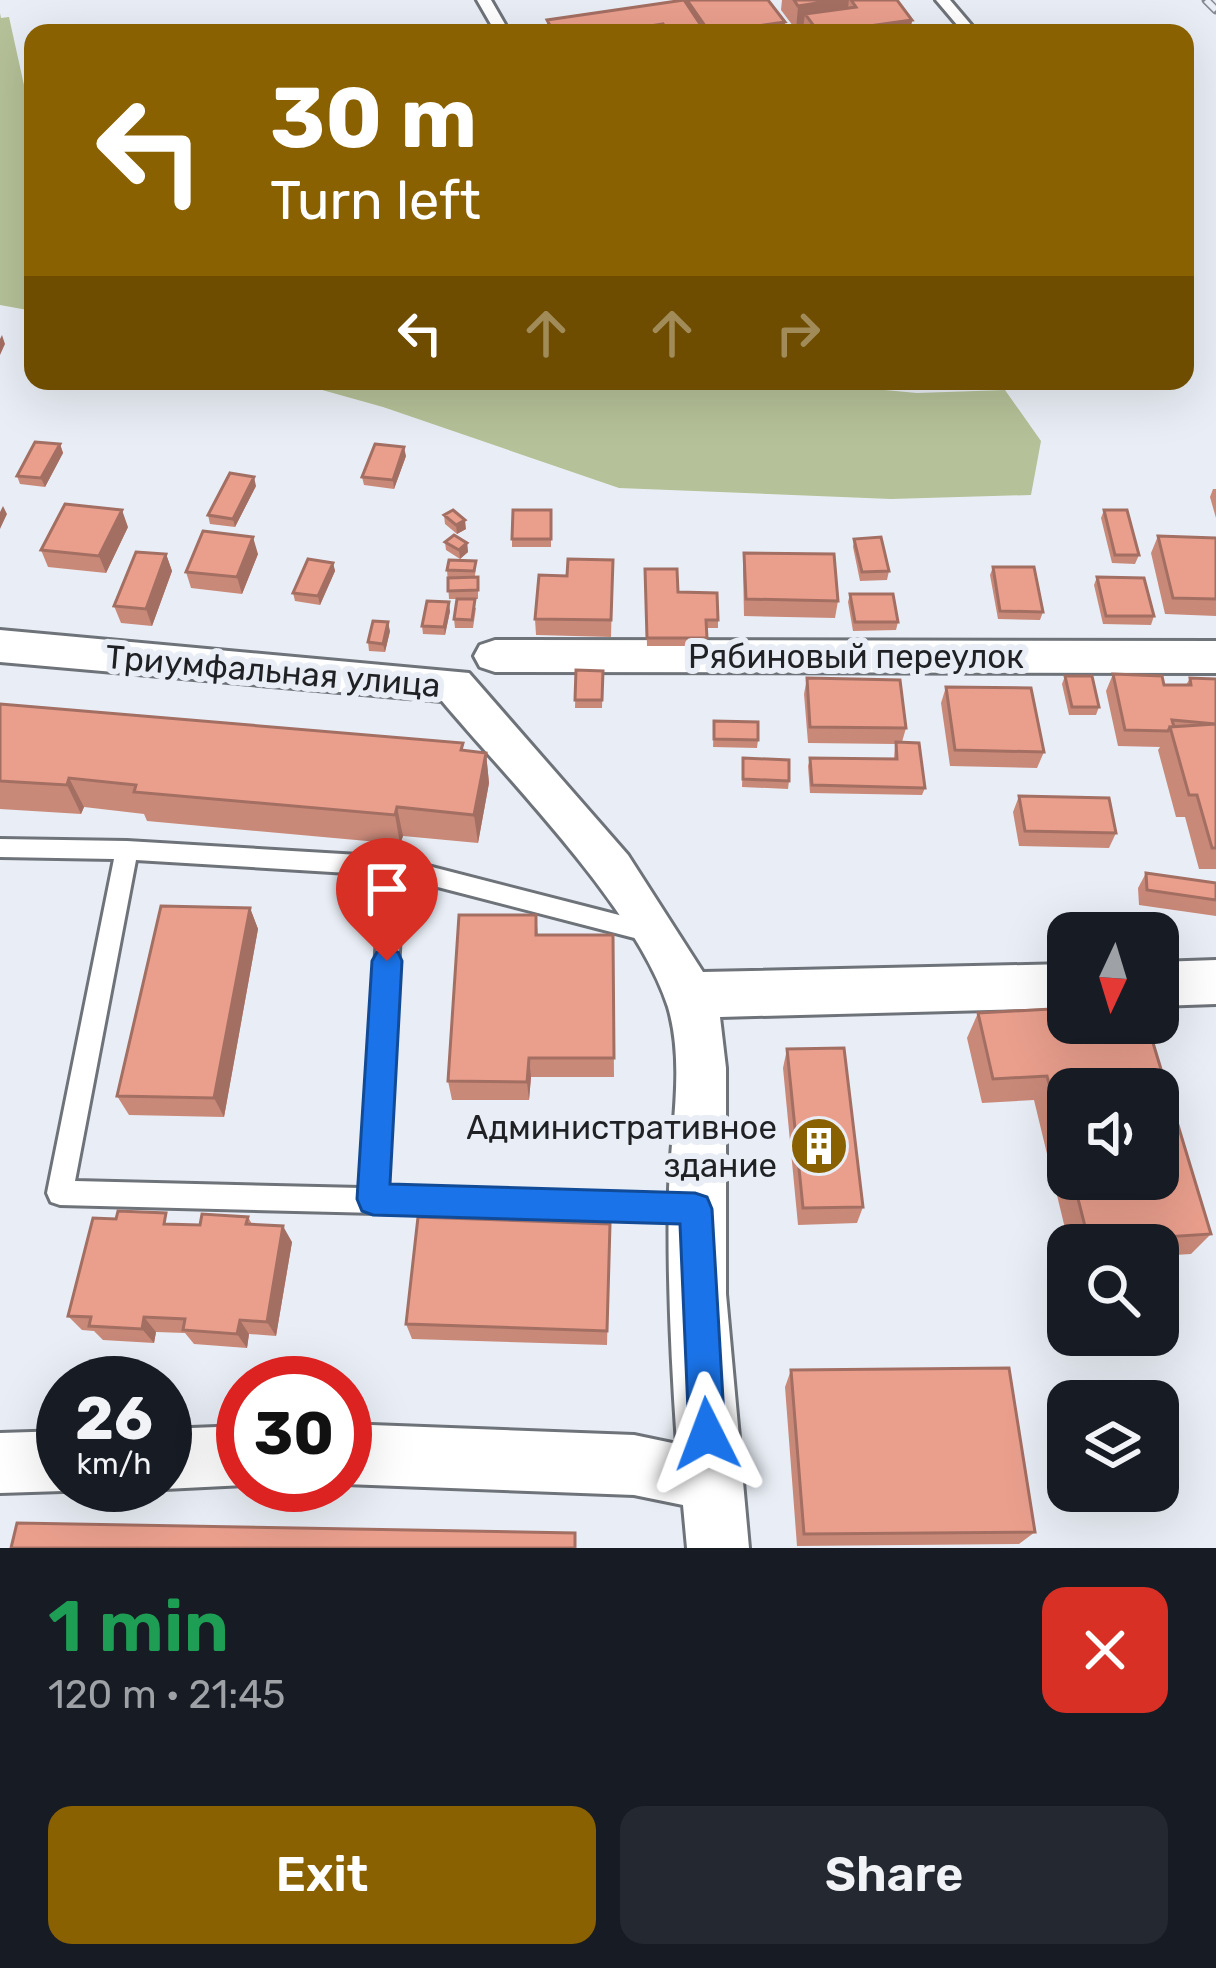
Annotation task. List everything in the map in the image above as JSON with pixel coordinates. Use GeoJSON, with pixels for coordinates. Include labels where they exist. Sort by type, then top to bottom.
{"type":"FeatureCollection","features":[{"type":"Feature","properties":{"kind":"street","name":"Триумфальная улица"},"geometry":{"type":"LineString","coordinates":[[0,646],[454,685],[607,868],[655,933],[690,995]]}},
{"type":"Feature","properties":{"kind":"street","name":"Рябиновый переулок"},"geometry":{"type":"LineString","coordinates":[[495,656],[1216,657]]}},
{"type":"Feature","properties":{"kind":"street"},"geometry":{"type":"LineString","coordinates":[[1179,983],[1216,982]]}},
{"type":"Feature","properties":{"kind":"street"},"geometry":{"type":"LineString","coordinates":[[718,1548],[709,1480],[695,1209],[698,1046],[690,995],[1047,986]]}},
{"type":"Feature","properties":{"kind":"street"},"geometry":{"type":"LineString","coordinates":[[372,1455],[634,1465],[709,1480]]}},
{"type":"Feature","properties":{"kind":"street"},"geometry":{"type":"LineString","coordinates":[[0,1463],[36,1462]]}},
{"type":"Feature","properties":{"kind":"lane"},"geometry":{"type":"LineString","coordinates":[[943,0],[963,24]]}},
{"type":"Feature","properties":{"kind":"lane"},"geometry":{"type":"LineString","coordinates":[[0,848],[127,850],[393,866],[655,933]]}},
{"type":"Feature","properties":{"kind":"lane"},"geometry":{"type":"LineString","coordinates":[[127,850],[60,1193],[695,1209]]}},
{"type":"Feature","properties":{"kind":"lane"},"geometry":{"type":"LineString","coordinates":[[373,1199],[393,866]]}},
{"type":"Feature","properties":{"kind":"green space"},"geometry":{"type":"Polygon","coordinates":[[[0,13],[1,18],[9,17],[24,85],[24,309],[0,305],[0,13]]]}},
{"type":"Feature","properties":{"kind":"green space"},"geometry":{"type":"Polygon","coordinates":[[[322,390],[1005,390],[1041,441],[1031,495],[891,499],[619,488],[322,390]]]}},
{"type":"Feature","properties":{"kind":"building"},"geometry":{"type":"Polygon","coordinates":[[[684,0],[700,24],[549,24],[547,20],[684,0]]]}},
{"type":"Feature","properties":{"kind":"building"},"geometry":{"type":"Polygon","coordinates":[[[687,0],[768,0],[785,22],[771,24],[704,24],[687,0]]]}},
{"type":"Feature","properties":{"kind":"building"},"geometry":{"type":"Polygon","coordinates":[[[794,0],[836,0],[798,6],[794,0]]]}},
{"type":"Feature","properties":{"kind":"building"},"geometry":{"type":"Polygon","coordinates":[[[851,0],[897,0],[912,20],[812,24],[805,14],[856,7],[851,0]]]}},
{"type":"Feature","properties":{"kind":"building"},"geometry":{"type":"Polygon","coordinates":[[[35,442],[60,444],[41,478],[17,476],[35,442]]]}},
{"type":"Feature","properties":{"kind":"building"},"geometry":{"type":"Polygon","coordinates":[[[375,444],[404,447],[393,480],[362,477],[375,444]]]}},
{"type":"Feature","properties":{"kind":"building"},"geometry":{"type":"Polygon","coordinates":[[[230,473],[254,477],[233,519],[208,515],[230,473]]]}},
{"type":"Feature","properties":{"kind":"building"},"geometry":{"type":"Polygon","coordinates":[[[65,504],[122,510],[99,556],[41,550],[65,504]]]}},
{"type":"Feature","properties":{"kind":"building"},"geometry":{"type":"Polygon","coordinates":[[[453,510],[465,520],[456,525],[444,515],[453,510]]]}},
{"type":"Feature","properties":{"kind":"building"},"geometry":{"type":"Polygon","coordinates":[[[513,510],[551,510],[551,539],[512,539],[513,510]]]}},
{"type":"Feature","properties":{"kind":"building"},"geometry":{"type":"Polygon","coordinates":[[[1104,510],[1127,510],[1139,555],[1115,555],[1104,510]]]}},
{"type":"Feature","properties":{"kind":"building"},"geometry":{"type":"Polygon","coordinates":[[[203,531],[253,537],[237,577],[186,572],[203,531]]]}},
{"type":"Feature","properties":{"kind":"building"},"geometry":{"type":"Polygon","coordinates":[[[454,535],[467,543],[459,550],[445,542],[454,535]]]}},
{"type":"Feature","properties":{"kind":"building"},"geometry":{"type":"Polygon","coordinates":[[[1158,536],[1216,538],[1216,599],[1173,598],[1158,536]]]}},
{"type":"Feature","properties":{"kind":"building"},"geometry":{"type":"Polygon","coordinates":[[[881,537],[889,571],[862,572],[854,539],[881,537]]]}},
{"type":"Feature","properties":{"kind":"building"},"geometry":{"type":"Polygon","coordinates":[[[136,552],[166,554],[146,609],[114,606],[136,552]]]}},
{"type":"Feature","properties":{"kind":"building"},"geometry":{"type":"Polygon","coordinates":[[[744,553],[834,554],[838,601],[746,599],[744,553]]]}},
{"type":"Feature","properties":{"kind":"building"},"geometry":{"type":"Polygon","coordinates":[[[308,559],[333,563],[318,596],[293,593],[308,559]]]}},
{"type":"Feature","properties":{"kind":"building"},"geometry":{"type":"Polygon","coordinates":[[[568,559],[613,560],[611,620],[535,619],[539,575],[567,576],[568,559]]]}},
{"type":"Feature","properties":{"kind":"building"},"geometry":{"type":"Polygon","coordinates":[[[449,560],[476,561],[474,571],[447,570],[449,560]]]}},
{"type":"Feature","properties":{"kind":"building"},"geometry":{"type":"Polygon","coordinates":[[[993,567],[1034,567],[1043,612],[1000,611],[993,567]]]}},
{"type":"Feature","properties":{"kind":"building"},"geometry":{"type":"Polygon","coordinates":[[[645,569],[677,569],[678,592],[717,593],[718,620],[706,620],[707,638],[647,638],[645,569]]]}},
{"type":"Feature","properties":{"kind":"building"},"geometry":{"type":"Polygon","coordinates":[[[478,577],[478,590],[448,591],[448,578],[478,577]]]}},
{"type":"Feature","properties":{"kind":"building"},"geometry":{"type":"Polygon","coordinates":[[[1097,577],[1144,578],[1154,616],[1106,616],[1097,577]]]}},
{"type":"Feature","properties":{"kind":"building"},"geometry":{"type":"Polygon","coordinates":[[[850,594],[893,594],[898,622],[855,622],[850,594]]]}},
{"type":"Feature","properties":{"kind":"building"},"geometry":{"type":"Polygon","coordinates":[[[457,599],[475,599],[472,620],[454,619],[457,599]]]}},
{"type":"Feature","properties":{"kind":"building"},"geometry":{"type":"Polygon","coordinates":[[[427,601],[449,602],[444,627],[422,626],[427,601]]]}},
{"type":"Feature","properties":{"kind":"building"},"geometry":{"type":"Polygon","coordinates":[[[373,621],[388,622],[383,644],[368,642],[373,621]]]}},
{"type":"Feature","properties":{"kind":"building"},"geometry":{"type":"Polygon","coordinates":[[[576,670],[603,671],[602,700],[575,700],[576,670]]]}},
{"type":"Feature","properties":{"kind":"building"},"geometry":{"type":"Polygon","coordinates":[[[1113,674],[1162,676],[1164,685],[1191,685],[1190,678],[1216,679],[1216,724],[1172,720],[1174,727],[1168,731],[1125,730],[1113,674]]]}},
{"type":"Feature","properties":{"kind":"building"},"geometry":{"type":"Polygon","coordinates":[[[1065,676],[1092,676],[1099,707],[1072,707],[1065,676]]]}},
{"type":"Feature","properties":{"kind":"building"},"geometry":{"type":"Polygon","coordinates":[[[807,678],[900,680],[906,728],[810,727],[807,678]]]}},
{"type":"Feature","properties":{"kind":"building"},"geometry":{"type":"Polygon","coordinates":[[[946,687],[1031,688],[1044,752],[955,750],[946,687]]]}},
{"type":"Feature","properties":{"kind":"building"},"geometry":{"type":"Polygon","coordinates":[[[0,704],[463,743],[461,750],[486,753],[474,815],[397,807],[395,815],[134,792],[136,785],[69,778],[67,785],[0,781],[0,704]]]}},
{"type":"Feature","properties":{"kind":"building"},"geometry":{"type":"Polygon","coordinates":[[[714,721],[758,722],[758,740],[714,739],[714,721]]]}},
{"type":"Feature","properties":{"kind":"building"},"geometry":{"type":"Polygon","coordinates":[[[1216,724],[1216,848],[1212,848],[1197,795],[1189,795],[1170,727],[1216,724]]]}},
{"type":"Feature","properties":{"kind":"building"},"geometry":{"type":"Polygon","coordinates":[[[896,742],[919,743],[925,788],[812,785],[810,758],[897,759],[896,742]]]}},
{"type":"Feature","properties":{"kind":"building"},"geometry":{"type":"Polygon","coordinates":[[[743,758],[789,760],[789,781],[743,779],[743,758]]]}},
{"type":"Feature","properties":{"kind":"building"},"geometry":{"type":"Polygon","coordinates":[[[1019,796],[1109,798],[1116,833],[1025,831],[1019,796]]]}},
{"type":"Feature","properties":{"kind":"building"},"geometry":{"type":"Polygon","coordinates":[[[1146,873],[1216,883],[1216,900],[1147,890],[1146,873]]]}},
{"type":"Feature","properties":{"kind":"building"},"geometry":{"type":"Polygon","coordinates":[[[161,906],[250,908],[214,1098],[117,1096],[161,906]]]}},
{"type":"Feature","properties":{"kind":"building"},"geometry":{"type":"Polygon","coordinates":[[[459,915],[536,915],[536,935],[613,935],[614,1058],[529,1058],[527,1082],[448,1081],[459,915]]]}},
{"type":"Feature","properties":{"kind":"building"},"geometry":{"type":"Polygon","coordinates":[[[1047,1009],[1047,1044],[1153,1044],[1161,1068],[1047,1068],[1047,1076],[993,1079],[978,1013],[1047,1009]]]}},
{"type":"Feature","properties":{"kind":"building","name":"Административное здание"},"geometry":{"type":"Polygon","coordinates":[[[844,1048],[863,1207],[803,1208],[787,1049],[844,1048]]]}},
{"type":"Feature","properties":{"kind":"building"},"geometry":{"type":"Polygon","coordinates":[[[1179,1128],[1211,1234],[1179,1236],[1179,1224],[1084,1224],[1078,1200],[1179,1200],[1179,1128]]]}},
{"type":"Feature","properties":{"kind":"building"},"geometry":{"type":"Polygon","coordinates":[[[118,1211],[166,1213],[164,1224],[200,1225],[202,1214],[248,1217],[246,1224],[283,1226],[267,1322],[240,1320],[237,1334],[183,1330],[185,1319],[144,1317],[142,1329],[89,1326],[91,1317],[68,1316],[93,1218],[116,1219],[118,1211]]]}},
{"type":"Feature","properties":{"kind":"building"},"geometry":{"type":"Polygon","coordinates":[[[418,1217],[610,1224],[607,1331],[406,1324],[418,1217]]]}},
{"type":"Feature","properties":{"kind":"building"},"geometry":{"type":"Polygon","coordinates":[[[1009,1368],[1035,1532],[804,1534],[791,1370],[1009,1368]]]}},
{"type":"Feature","properties":{"kind":"building"},"geometry":{"type":"Polygon","coordinates":[[[17,1523],[575,1533],[575,1548],[11,1548],[17,1523]]]}},
{"type":"Feature","properties":{"kind":"railway"},"geometry":{"type":"LineString","coordinates":[[1206,0],[1216,10]]}},
{"type":"Feature","properties":{"kind":"place","name":"Административное здание"},"geometry":{"type":"Point","coordinates":[819,1146]}},
{"type":"Feature","properties":{"kind":"route"},"geometry":{"type":"LineString","coordinates":[[387,961],[373,1199],[695,1209],[707,1434]]}}]}
